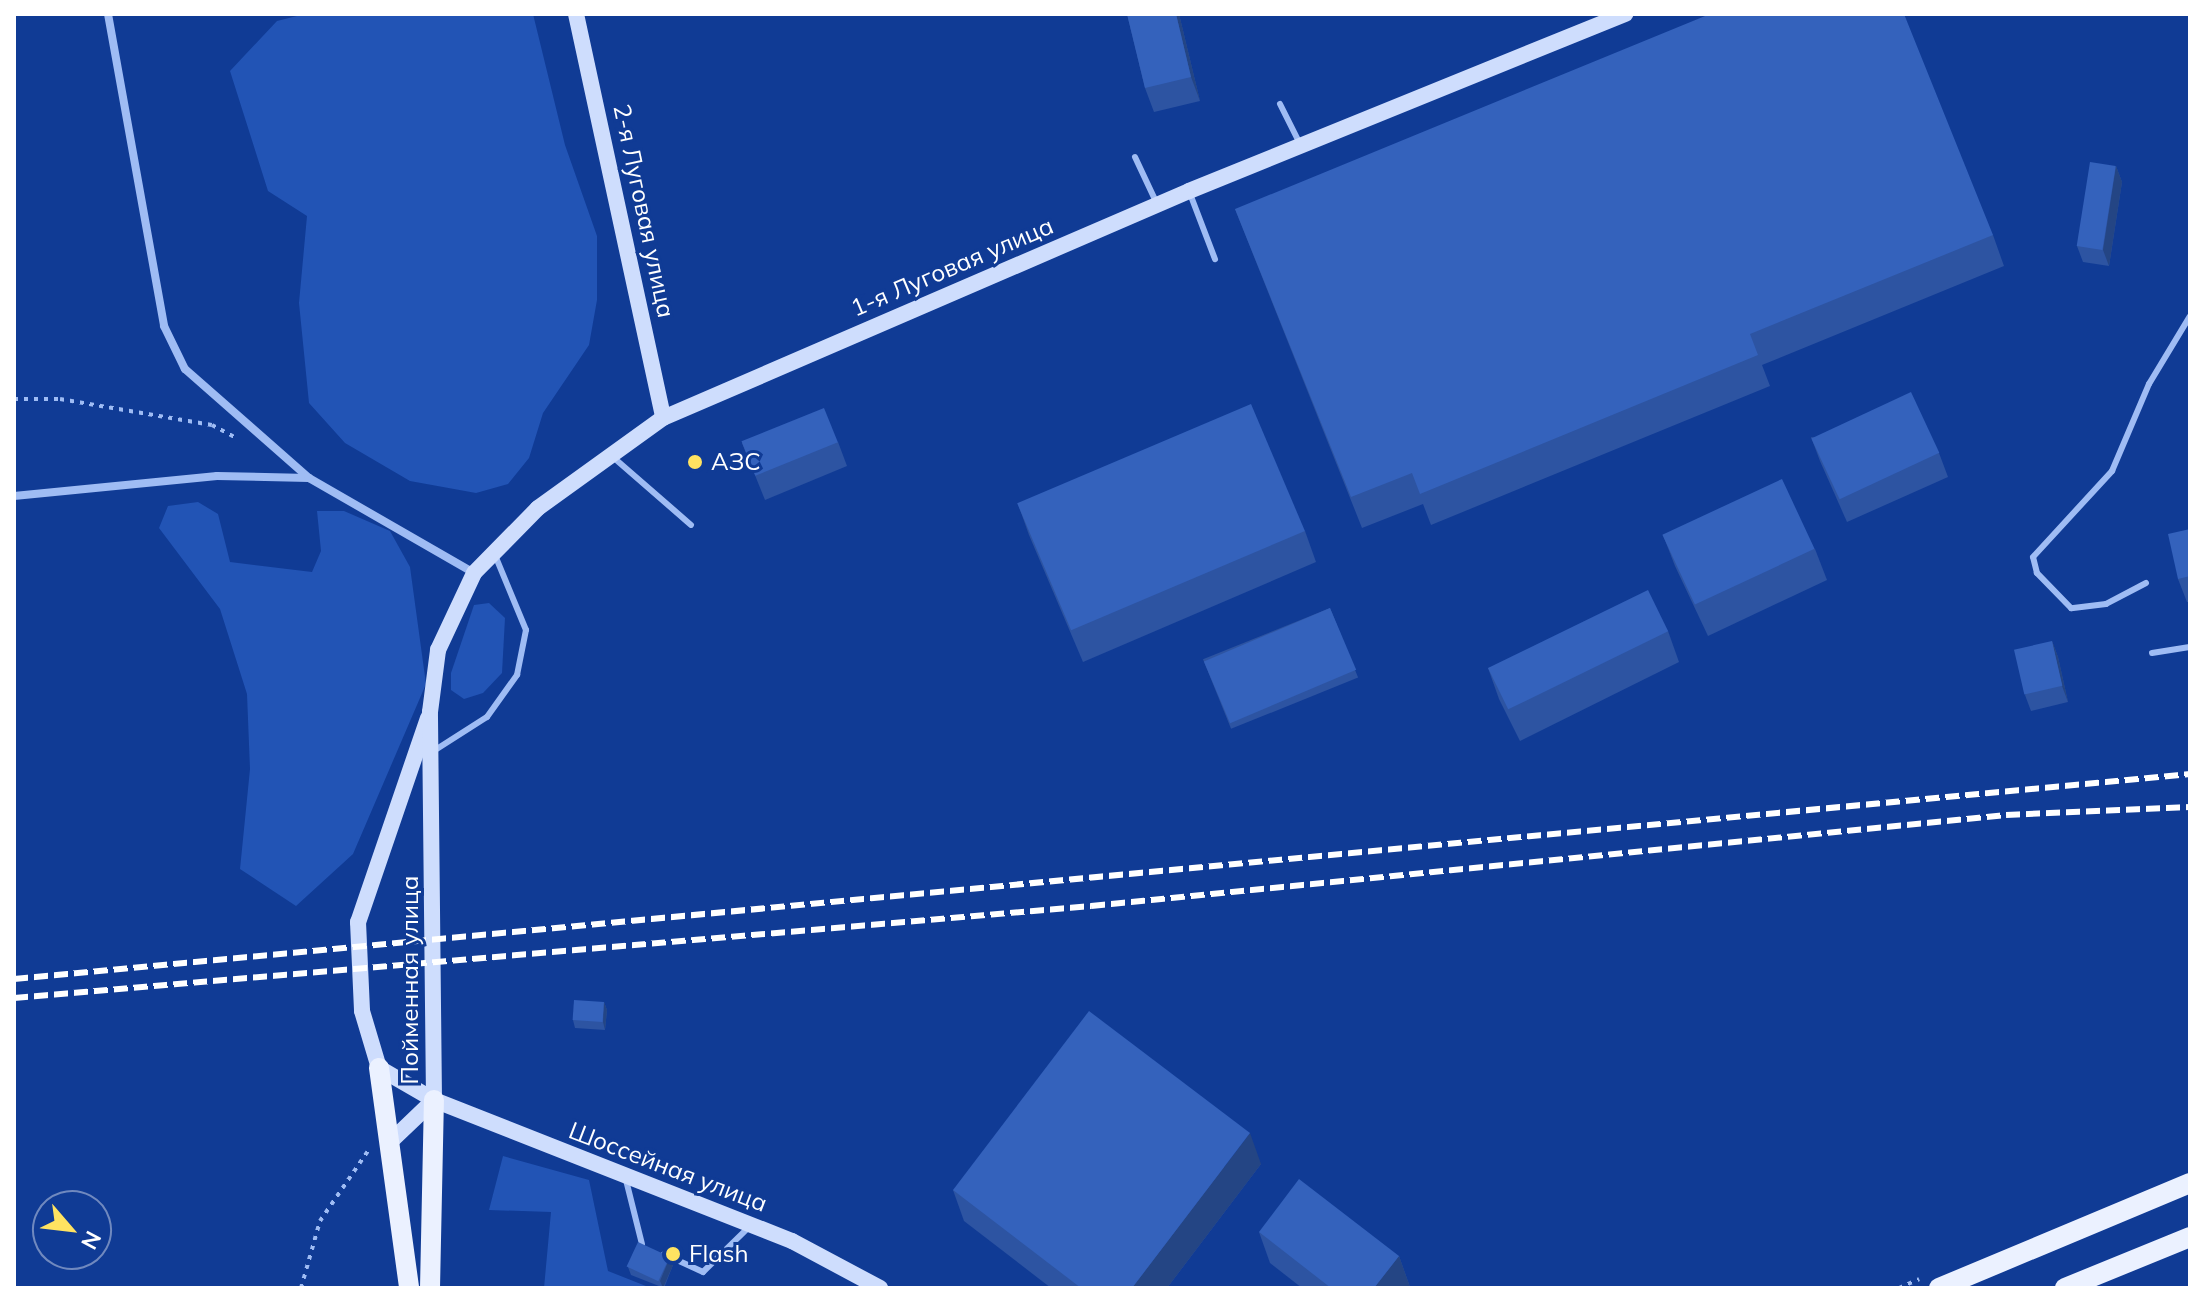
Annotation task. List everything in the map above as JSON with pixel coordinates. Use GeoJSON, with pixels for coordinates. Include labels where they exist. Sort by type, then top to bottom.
{"type":"FeatureCollection","features":[{"type":"Feature","properties":{"kind":"main road","name":"2-я Луговая улица"},"geometry":{"type":"LineString","coordinates":[[576,14],[663,418]]}},
{"type":"Feature","properties":{"kind":"main road","name":"1-я Луговая улица"},"geometry":{"type":"LineString","coordinates":[[430,712],[438,650],[474,573],[538,508],[663,418],[1157,204],[1625,14]]}},
{"type":"Feature","properties":{"kind":"main road","name":"Пойменная улица"},"geometry":{"type":"LineString","coordinates":[[430,712],[434,1100]]}},
{"type":"Feature","properties":{"kind":"main road","name":"Пойменная улица"},"geometry":{"type":"LineString","coordinates":[[430,712],[358,922],[362,1011],[379,1068],[434,1100]]}},
{"type":"Feature","properties":{"kind":"main road"},"geometry":{"type":"LineString","coordinates":[[379,1068],[409,1288]]}},
{"type":"Feature","properties":{"kind":"main road"},"geometry":{"type":"LineString","coordinates":[[388,1132],[434,1100]]}},
{"type":"Feature","properties":{"kind":"main road"},"geometry":{"type":"LineString","coordinates":[[430,1288],[434,1100]]}},
{"type":"Feature","properties":{"kind":"main road","name":"Шоссейная улица"},"geometry":{"type":"LineString","coordinates":[[434,1100],[751,1225],[880,1288]]}},
{"type":"Feature","properties":{"kind":"main road"},"geometry":{"type":"LineString","coordinates":[[1939,1288],[2190,1183]]}},
{"type":"Feature","properties":{"kind":"main road"},"geometry":{"type":"LineString","coordinates":[[2065,1288],[2190,1237]]}},
{"type":"Feature","properties":{"kind":"street"},"geometry":{"type":"LineString","coordinates":[[108,14],[164,326],[185,369],[309,478],[474,573]]}},
{"type":"Feature","properties":{"kind":"street"},"geometry":{"type":"LineString","coordinates":[[14,496],[217,476],[309,478]]}},
{"type":"Feature","properties":{"kind":"lane"},"geometry":{"type":"LineString","coordinates":[[1280,104],[1300,144]]}},
{"type":"Feature","properties":{"kind":"lane"},"geometry":{"type":"LineString","coordinates":[[1135,157],[1157,204]]}},
{"type":"Feature","properties":{"kind":"lane"},"geometry":{"type":"LineString","coordinates":[[1189,191],[1215,259]]}},
{"type":"Feature","properties":{"kind":"lane"},"geometry":{"type":"LineString","coordinates":[[2146,583],[2106,604],[2071,608],[2037,573],[2033,557],[2112,471],[2149,384],[2190,316]]}},
{"type":"Feature","properties":{"kind":"lane"},"geometry":{"type":"LineString","coordinates":[[611,455],[691,525]]}},
{"type":"Feature","properties":{"kind":"lane"},"geometry":{"type":"LineString","coordinates":[[432,752],[487,717],[517,675],[526,630],[494,553]]}},
{"type":"Feature","properties":{"kind":"lane"},"geometry":{"type":"LineString","coordinates":[[2152,653],[2190,647]]}},
{"type":"Feature","properties":{"kind":"lane"},"geometry":{"type":"LineString","coordinates":[[625,1176],[638,1242],[703,1272],[751,1225]]}},
{"type":"Feature","properties":{"kind":"path"},"geometry":{"type":"LineString","coordinates":[[14,399],[60,399],[212,425],[240,440]]}},
{"type":"Feature","properties":{"kind":"path"},"geometry":{"type":"LineString","coordinates":[[301,1288],[320,1221],[388,1132]]}},
{"type":"Feature","properties":{"kind":"shaded area"},"geometry":{"type":"Polygon","coordinates":[[[305,14],[533,14],[565,145],[597,236],[597,300],[589,345],[543,413],[529,458],[508,484],[476,493],[410,481],[345,443],[309,403],[299,303],[307,216],[268,191],[230,71],[277,21],[305,14]]]}},
{"type":"Feature","properties":{"kind":"shaded area"},"geometry":{"type":"Polygon","coordinates":[[[198,502],[218,514],[230,562],[312,572],[321,551],[317,511],[344,511],[390,531],[410,567],[426,684],[353,854],[296,906],[240,869],[250,769],[247,694],[220,609],[159,528],[168,506],[198,502]]]}},
{"type":"Feature","properties":{"kind":"shaded area"},"geometry":{"type":"Polygon","coordinates":[[[489,603],[505,618],[502,673],[483,693],[464,699],[451,690],[451,673],[474,605],[489,603]]]}},
{"type":"Feature","properties":{"kind":"shaded area"},"geometry":{"type":"Polygon","coordinates":[[[503,1156],[589,1180],[608,1271],[651,1288],[544,1288],[551,1212],[489,1210],[503,1156]]]}},
{"type":"Feature","properties":{"kind":"building"},"geometry":{"type":"Polygon","coordinates":[[[1127,14],[1176,14],[1191,77],[1145,88],[1127,14]]]}},
{"type":"Feature","properties":{"kind":"building"},"geometry":{"type":"Polygon","coordinates":[[[1710,14],[1904,14],[1993,235],[1750,334],[1758,355],[1420,494],[1412,473],[1351,497],[1235,209],[1710,14]]]}},
{"type":"Feature","properties":{"kind":"building"},"geometry":{"type":"Polygon","coordinates":[[[2090,162],[2116,166],[2102,250],[2077,246],[2090,162]]]}},
{"type":"Feature","properties":{"kind":"building"},"geometry":{"type":"Polygon","coordinates":[[[1911,392],[1939,453],[1840,499],[1811,438],[1911,392]]]}},
{"type":"Feature","properties":{"kind":"building"},"geometry":{"type":"Polygon","coordinates":[[[1251,404],[1305,531],[1071,630],[1017,503],[1251,404]]]}},
{"type":"Feature","properties":{"kind":"building"},"geometry":{"type":"Polygon","coordinates":[[[824,408],[838,442],[755,476],[741,441],[824,408]]]}},
{"type":"Feature","properties":{"kind":"building"},"geometry":{"type":"Polygon","coordinates":[[[1782,479],[1815,549],[1695,605],[1662,535],[1782,479]]]}},
{"type":"Feature","properties":{"kind":"building"},"geometry":{"type":"Polygon","coordinates":[[[2190,529],[2190,576],[2178,579],[2168,534],[2190,529]]]}},
{"type":"Feature","properties":{"kind":"building"},"geometry":{"type":"Polygon","coordinates":[[[1648,590],[1668,631],[1508,709],[1488,668],[1648,590]]]}},
{"type":"Feature","properties":{"kind":"building"},"geometry":{"type":"Polygon","coordinates":[[[1330,608],[1356,670],[1230,723],[1204,662],[1330,608]]]}},
{"type":"Feature","properties":{"kind":"building"},"geometry":{"type":"Polygon","coordinates":[[[2052,641],[2062,686],[2024,695],[2014,650],[2052,641]]]}},
{"type":"Feature","properties":{"kind":"building"},"geometry":{"type":"Polygon","coordinates":[[[574,1000],[604,1002],[603,1022],[573,1020],[574,1000]]]}},
{"type":"Feature","properties":{"kind":"building"},"geometry":{"type":"Polygon","coordinates":[[[1089,1011],[1250,1133],[1132,1288],[1081,1288],[953,1190],[1089,1011]]]}},
{"type":"Feature","properties":{"kind":"building"},"geometry":{"type":"Polygon","coordinates":[[[1299,1179],[1399,1256],[1374,1288],[1331,1288],[1259,1232],[1299,1179]]]}},
{"type":"Feature","properties":{"kind":"building"},"geometry":{"type":"Polygon","coordinates":[[[638,1242],[670,1257],[658,1281],[627,1266],[638,1242]]]}},
{"type":"Feature","properties":{"kind":"railway"},"geometry":{"type":"LineString","coordinates":[[14,979],[2190,774]]}},
{"type":"Feature","properties":{"kind":"railway"},"geometry":{"type":"LineString","coordinates":[[14,998],[1091,906],[2006,815],[2190,807]]}},
{"type":"Feature","properties":{"kind":"place","name":"АЗС"},"geometry":{"type":"Point","coordinates":[695,462]}},
{"type":"Feature","properties":{"kind":"place","name":"Flash"},"geometry":{"type":"Point","coordinates":[673,1254]}}]}
